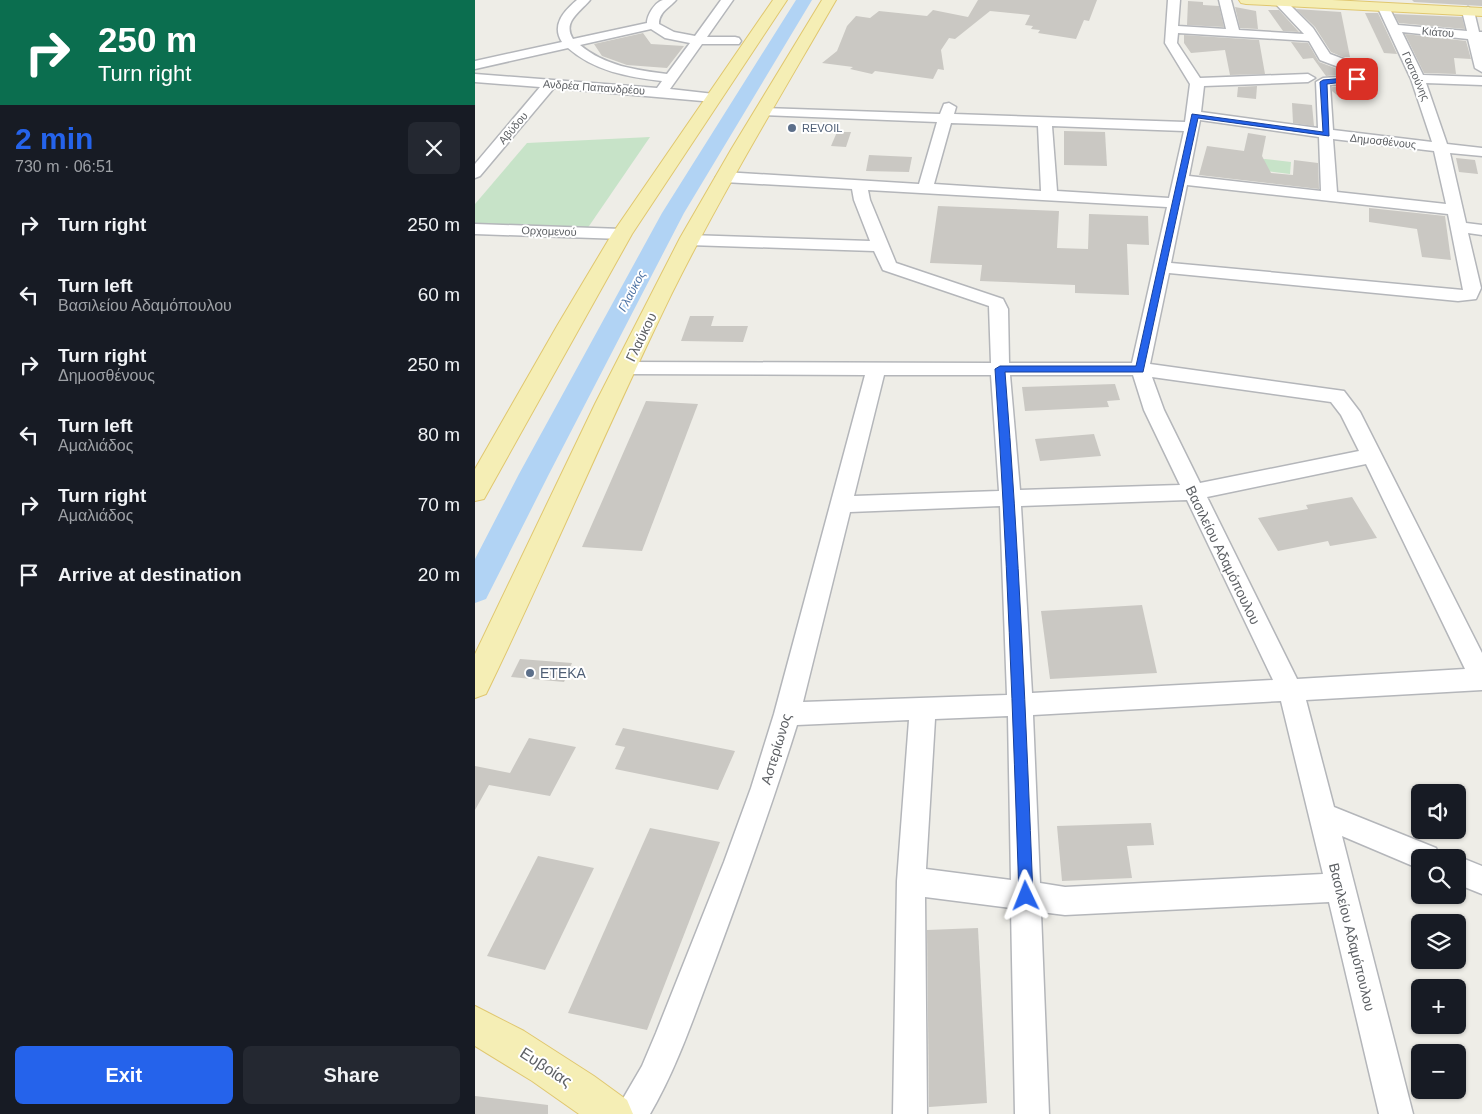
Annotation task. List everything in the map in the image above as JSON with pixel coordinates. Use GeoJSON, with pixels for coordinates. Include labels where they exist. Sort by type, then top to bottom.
{"type":"FeatureCollection","features":[{"type":"Feature","properties":{"kind":"main road"},"geometry":{"type":"LineString","coordinates":[[475,492],[622,234],[780,0]]}},
{"type":"Feature","properties":{"kind":"main road","name":"Γλαύκου"},"geometry":{"type":"LineString","coordinates":[[475,685],[689,240],[723,177],[764,112],[829,0]]}},
{"type":"Feature","properties":{"kind":"main road"},"geometry":{"type":"LineString","coordinates":[[1246,0],[1315,2],[1384,8],[1399,4],[1475,12]]}},
{"type":"Feature","properties":{"kind":"main road","name":"Ευβοίας"},"geometry":{"type":"LineString","coordinates":[[475,1025],[523,1051],[579,1088],[613,1114]]}},
{"type":"Feature","properties":{"kind":"street"},"geometry":{"type":"LineString","coordinates":[[584,0],[564,24],[563,32],[569,43],[586,57],[599,64],[631,72],[671,78]]}},
{"type":"Feature","properties":{"kind":"street"},"geometry":{"type":"LineString","coordinates":[[653,25],[654,15],[670,0]]}},
{"type":"Feature","properties":{"kind":"street"},"geometry":{"type":"LineString","coordinates":[[661,92],[727,0]]}},
{"type":"Feature","properties":{"kind":"street"},"geometry":{"type":"LineString","coordinates":[[1140,369],[1193,121],[1197,93],[1196,82],[1173,48],[1171,29],[1174,0]]}},
{"type":"Feature","properties":{"kind":"street"},"geometry":{"type":"LineString","coordinates":[[1225,0],[1234,34]]}},
{"type":"Feature","properties":{"kind":"street"},"geometry":{"type":"LineString","coordinates":[[1279,1],[1314,38],[1325,57],[1349,66],[1358,75],[1357,79],[1323,82],[1329,196]]}},
{"type":"Feature","properties":{"kind":"street","name":"Γαστούνης"},"geometry":{"type":"LineString","coordinates":[[1161,267],[1470,295],[1472,288],[1441,147],[1418,79],[1384,8]]}},
{"type":"Feature","properties":{"kind":"street"},"geometry":{"type":"LineString","coordinates":[[1475,12],[1482,68]]}},
{"type":"Feature","properties":{"kind":"street"},"geometry":{"type":"LineString","coordinates":[[475,65],[526,52],[653,25],[669,34],[699,39],[735,41]]}},
{"type":"Feature","properties":{"kind":"street","name":"Κιάτου"},"geometry":{"type":"LineString","coordinates":[[1394,28],[1478,36]]}},
{"type":"Feature","properties":{"kind":"street"},"geometry":{"type":"LineString","coordinates":[[1171,29],[1314,38]]}},
{"type":"Feature","properties":{"kind":"street"},"geometry":{"type":"LineString","coordinates":[[505,80],[526,52]]}},
{"type":"Feature","properties":{"kind":"street","name":"Ανδρέα Παπανδρέου"},"geometry":{"type":"LineString","coordinates":[[475,78],[661,92],[714,98]]}},
{"type":"Feature","properties":{"kind":"street"},"geometry":{"type":"LineString","coordinates":[[1196,82],[1307,78]]}},
{"type":"Feature","properties":{"kind":"street"},"geometry":{"type":"LineString","coordinates":[[1418,79],[1482,81]]}},
{"type":"Feature","properties":{"kind":"street","name":"Αβύδου"},"geometry":{"type":"LineString","coordinates":[[475,173],[551,83]]}},
{"type":"Feature","properties":{"kind":"street","name":"Δημοσθένους"},"geometry":{"type":"LineString","coordinates":[[764,112],[947,113],[1045,122],[1193,121],[1482,152]]}},
{"type":"Feature","properties":{"kind":"street"},"geometry":{"type":"LineString","coordinates":[[925,188],[947,113]]}},
{"type":"Feature","properties":{"kind":"street"},"geometry":{"type":"LineString","coordinates":[[1045,122],[1049,195]]}},
{"type":"Feature","properties":{"kind":"street"},"geometry":{"type":"LineString","coordinates":[[723,177],[1175,202]]}},
{"type":"Feature","properties":{"kind":"street"},"geometry":{"type":"LineString","coordinates":[[1180,180],[1454,210]]}},
{"type":"Feature","properties":{"kind":"street"},"geometry":{"type":"LineString","coordinates":[[859,184],[859,194],[879,246],[890,267],[997,303],[999,310],[1000,369],[1010,498],[1020,705],[1032,1114]]}},
{"type":"Feature","properties":{"kind":"street"},"geometry":{"type":"LineString","coordinates":[[1458,228],[1482,230]]}},
{"type":"Feature","properties":{"kind":"street","name":"Ορχομενού"},"geometry":{"type":"LineString","coordinates":[[477,232],[622,234]]}},
{"type":"Feature","properties":{"kind":"street"},"geometry":{"type":"LineString","coordinates":[[689,240],[879,246]]}},
{"type":"Feature","properties":{"kind":"street"},"geometry":{"type":"LineString","coordinates":[[626,368],[1140,369],[1337,396],[1349,412],[1482,679],[1020,705],[787,714]]}},
{"type":"Feature","properties":{"kind":"street","name":"Αστερίωνος"},"geometry":{"type":"LineString","coordinates":[[631,1114],[653,1077],[669,1040],[738,862],[787,714],[875,368]]}},
{"type":"Feature","properties":{"kind":"street","name":"Βασιλείου Αδαμόπουλου"},"geometry":{"type":"LineString","coordinates":[[1140,369],[1154,410],[1192,492],[1290,690],[1297,711],[1396,1114]]}},
{"type":"Feature","properties":{"kind":"street"},"geometry":{"type":"LineString","coordinates":[[841,504],[1192,492],[1371,456]]}},
{"type":"Feature","properties":{"kind":"street"},"geometry":{"type":"LineString","coordinates":[[910,1114],[911,882],[923,709]]}},
{"type":"Feature","properties":{"kind":"street"},"geometry":{"type":"LineString","coordinates":[[1322,815],[1411,852]]}},
{"type":"Feature","properties":{"kind":"street"},"geometry":{"type":"LineString","coordinates":[[1466,874],[1482,880]]}},
{"type":"Feature","properties":{"kind":"street"},"geometry":{"type":"LineString","coordinates":[[911,882],[1065,901],[1340,887]]}},
{"type":"Feature","properties":{"kind":"green space"},"geometry":{"type":"Polygon","coordinates":[[[650,137],[587,229],[475,225],[475,204],[527,143],[650,137]]]}},
{"type":"Feature","properties":{"kind":"green space"},"geometry":{"type":"Polygon","coordinates":[[[1258,160],[1291,162],[1290,174],[1249,169],[1258,160]]]}},
{"type":"Feature","properties":{"kind":"building"},"geometry":{"type":"Polygon","coordinates":[[[978,0],[1097,0],[1089,21],[1084,20],[1076,39],[1038,33],[1040,30],[1031,29],[1033,26],[1025,25],[1030,15],[990,11],[955,39],[949,38],[941,50],[944,70],[938,69],[933,79],[875,71],[872,74],[850,69],[853,67],[822,63],[837,51],[847,26],[856,16],[870,18],[879,11],[927,16],[933,10],[968,17],[978,0]]]}},
{"type":"Feature","properties":{"kind":"building"},"geometry":{"type":"Polygon","coordinates":[[[1412,0],[1482,0],[1482,6],[1414,2],[1412,0]]]}},
{"type":"Feature","properties":{"kind":"building"},"geometry":{"type":"Polygon","coordinates":[[[1188,1],[1203,2],[1203,5],[1219,6],[1224,27],[1187,25],[1188,1]]]}},
{"type":"Feature","properties":{"kind":"building"},"geometry":{"type":"Polygon","coordinates":[[[1235,7],[1256,11],[1258,29],[1240,28],[1235,7]]]}},
{"type":"Feature","properties":{"kind":"building"},"geometry":{"type":"Polygon","coordinates":[[[1296,9],[1341,12],[1350,57],[1343,57],[1331,52],[1315,27],[1296,9]]]}},
{"type":"Feature","properties":{"kind":"building"},"geometry":{"type":"Polygon","coordinates":[[[1268,10],[1279,10],[1299,32],[1283,31],[1268,10]]]}},
{"type":"Feature","properties":{"kind":"building"},"geometry":{"type":"Polygon","coordinates":[[[1365,13],[1378,13],[1397,54],[1384,53],[1365,13]]]}},
{"type":"Feature","properties":{"kind":"building"},"geometry":{"type":"Polygon","coordinates":[[[1394,14],[1462,17],[1465,29],[1399,23],[1394,14]]]}},
{"type":"Feature","properties":{"kind":"building"},"geometry":{"type":"Polygon","coordinates":[[[643,33],[651,44],[684,46],[667,68],[627,65],[602,56],[594,44],[643,33]]]}},
{"type":"Feature","properties":{"kind":"building"},"geometry":{"type":"Polygon","coordinates":[[[1405,34],[1466,41],[1471,59],[1454,58],[1456,74],[1424,73],[1405,34]]]}},
{"type":"Feature","properties":{"kind":"building"},"geometry":{"type":"Polygon","coordinates":[[[1184,35],[1259,40],[1265,74],[1230,75],[1225,50],[1191,53],[1184,43],[1184,35]]]}},
{"type":"Feature","properties":{"kind":"building"},"geometry":{"type":"Polygon","coordinates":[[[1291,42],[1308,43],[1319,62],[1347,74],[1326,76],[1313,58],[1303,59],[1291,42]]]}},
{"type":"Feature","properties":{"kind":"building"},"geometry":{"type":"Polygon","coordinates":[[[1353,85],[1356,100],[1342,99],[1332,91],[1332,87],[1353,85]]]}},
{"type":"Feature","properties":{"kind":"building"},"geometry":{"type":"Polygon","coordinates":[[[1257,86],[1256,99],[1237,97],[1238,87],[1257,86]]]}},
{"type":"Feature","properties":{"kind":"building"},"geometry":{"type":"Polygon","coordinates":[[[1292,103],[1312,105],[1314,126],[1293,123],[1292,103]]]}},
{"type":"Feature","properties":{"kind":"building"},"geometry":{"type":"Polygon","coordinates":[[[1064,131],[1105,132],[1107,166],[1064,165],[1064,131]]]}},
{"type":"Feature","properties":{"kind":"building"},"geometry":{"type":"Polygon","coordinates":[[[837,132],[851,132],[846,147],[831,146],[837,132]]]}},
{"type":"Feature","properties":{"kind":"building"},"geometry":{"type":"Polygon","coordinates":[[[1248,133],[1266,136],[1262,156],[1271,173],[1293,175],[1294,160],[1318,163],[1319,189],[1199,175],[1207,146],[1244,151],[1248,133]]]}},
{"type":"Feature","properties":{"kind":"building"},"geometry":{"type":"Polygon","coordinates":[[[869,155],[912,157],[909,172],[866,171],[869,155]]]}},
{"type":"Feature","properties":{"kind":"building"},"geometry":{"type":"Polygon","coordinates":[[[1456,158],[1475,160],[1478,174],[1459,172],[1456,158]]]}},
{"type":"Feature","properties":{"kind":"building"},"geometry":{"type":"Polygon","coordinates":[[[938,206],[1059,211],[1057,248],[1088,249],[1089,214],[1148,216],[1149,245],[1127,244],[1129,295],[1075,293],[1075,285],[980,281],[982,265],[930,263],[938,206]]]}},
{"type":"Feature","properties":{"kind":"building"},"geometry":{"type":"Polygon","coordinates":[[[1369,208],[1445,216],[1451,260],[1422,257],[1417,229],[1369,222],[1369,208]]]}},
{"type":"Feature","properties":{"kind":"building"},"geometry":{"type":"Polygon","coordinates":[[[690,316],[714,316],[711,326],[748,326],[743,342],[681,341],[690,316]]]}},
{"type":"Feature","properties":{"kind":"building"},"geometry":{"type":"Polygon","coordinates":[[[1115,384],[1120,400],[1107,401],[1109,407],[1025,411],[1022,387],[1115,384]]]}},
{"type":"Feature","properties":{"kind":"building"},"geometry":{"type":"Polygon","coordinates":[[[646,401],[698,404],[642,551],[582,547],[646,401]]]}},
{"type":"Feature","properties":{"kind":"building"},"geometry":{"type":"Polygon","coordinates":[[[1094,434],[1101,456],[1040,461],[1035,439],[1094,434]]]}},
{"type":"Feature","properties":{"kind":"building"},"geometry":{"type":"Polygon","coordinates":[[[1352,497],[1377,538],[1330,546],[1328,541],[1278,551],[1258,518],[1308,509],[1306,505],[1352,497]]]}},
{"type":"Feature","properties":{"kind":"building"},"geometry":{"type":"Polygon","coordinates":[[[1142,605],[1157,673],[1050,679],[1041,611],[1142,605]]]}},
{"type":"Feature","properties":{"kind":"building"},"geometry":{"type":"Polygon","coordinates":[[[520,659],[572,663],[564,682],[511,677],[520,659]]]}},
{"type":"Feature","properties":{"kind":"building"},"geometry":{"type":"Polygon","coordinates":[[[623,728],[735,751],[718,790],[615,769],[625,747],[615,745],[623,728]]]}},
{"type":"Feature","properties":{"kind":"building"},"geometry":{"type":"Polygon","coordinates":[[[529,738],[576,747],[550,796],[489,785],[475,810],[475,766],[510,773],[529,738]]]}},
{"type":"Feature","properties":{"kind":"building"},"geometry":{"type":"Polygon","coordinates":[[[1151,823],[1154,845],[1127,846],[1132,878],[1062,881],[1057,826],[1151,823]]]}},
{"type":"Feature","properties":{"kind":"building"},"geometry":{"type":"Polygon","coordinates":[[[650,828],[720,842],[647,1030],[568,1013],[650,828]]]}},
{"type":"Feature","properties":{"kind":"building"},"geometry":{"type":"Polygon","coordinates":[[[538,856],[594,868],[545,970],[487,956],[538,856]]]}},
{"type":"Feature","properties":{"kind":"building"},"geometry":{"type":"Polygon","coordinates":[[[978,928],[987,1103],[929,1107],[927,930],[978,928]]]}},
{"type":"Feature","properties":{"kind":"building"},"geometry":{"type":"Polygon","coordinates":[[[475,1096],[548,1105],[548,1114],[475,1114],[475,1096]]]}},
{"type":"Feature","properties":{"kind":"waterway","name":"Γλαύκος"},"geometry":{"type":"LineString","coordinates":[[475,590],[534,474],[673,213],[804,0]]}},
{"type":"Feature","properties":{"kind":"place","name":"REVOIL"},"geometry":{"type":"Point","coordinates":[792,128]}},
{"type":"Feature","properties":{"kind":"place","name":"ΕΤΕΚΑ"},"geometry":{"type":"Point","coordinates":[530,673]}},
{"type":"Feature","properties":{"kind":"route"},"geometry":{"type":"LineString","coordinates":[[1026,896],[1020,705],[1010,498],[1000,369],[1140,369],[1195,115],[1327,134],[1323,82],[1357,79]]}}]}
